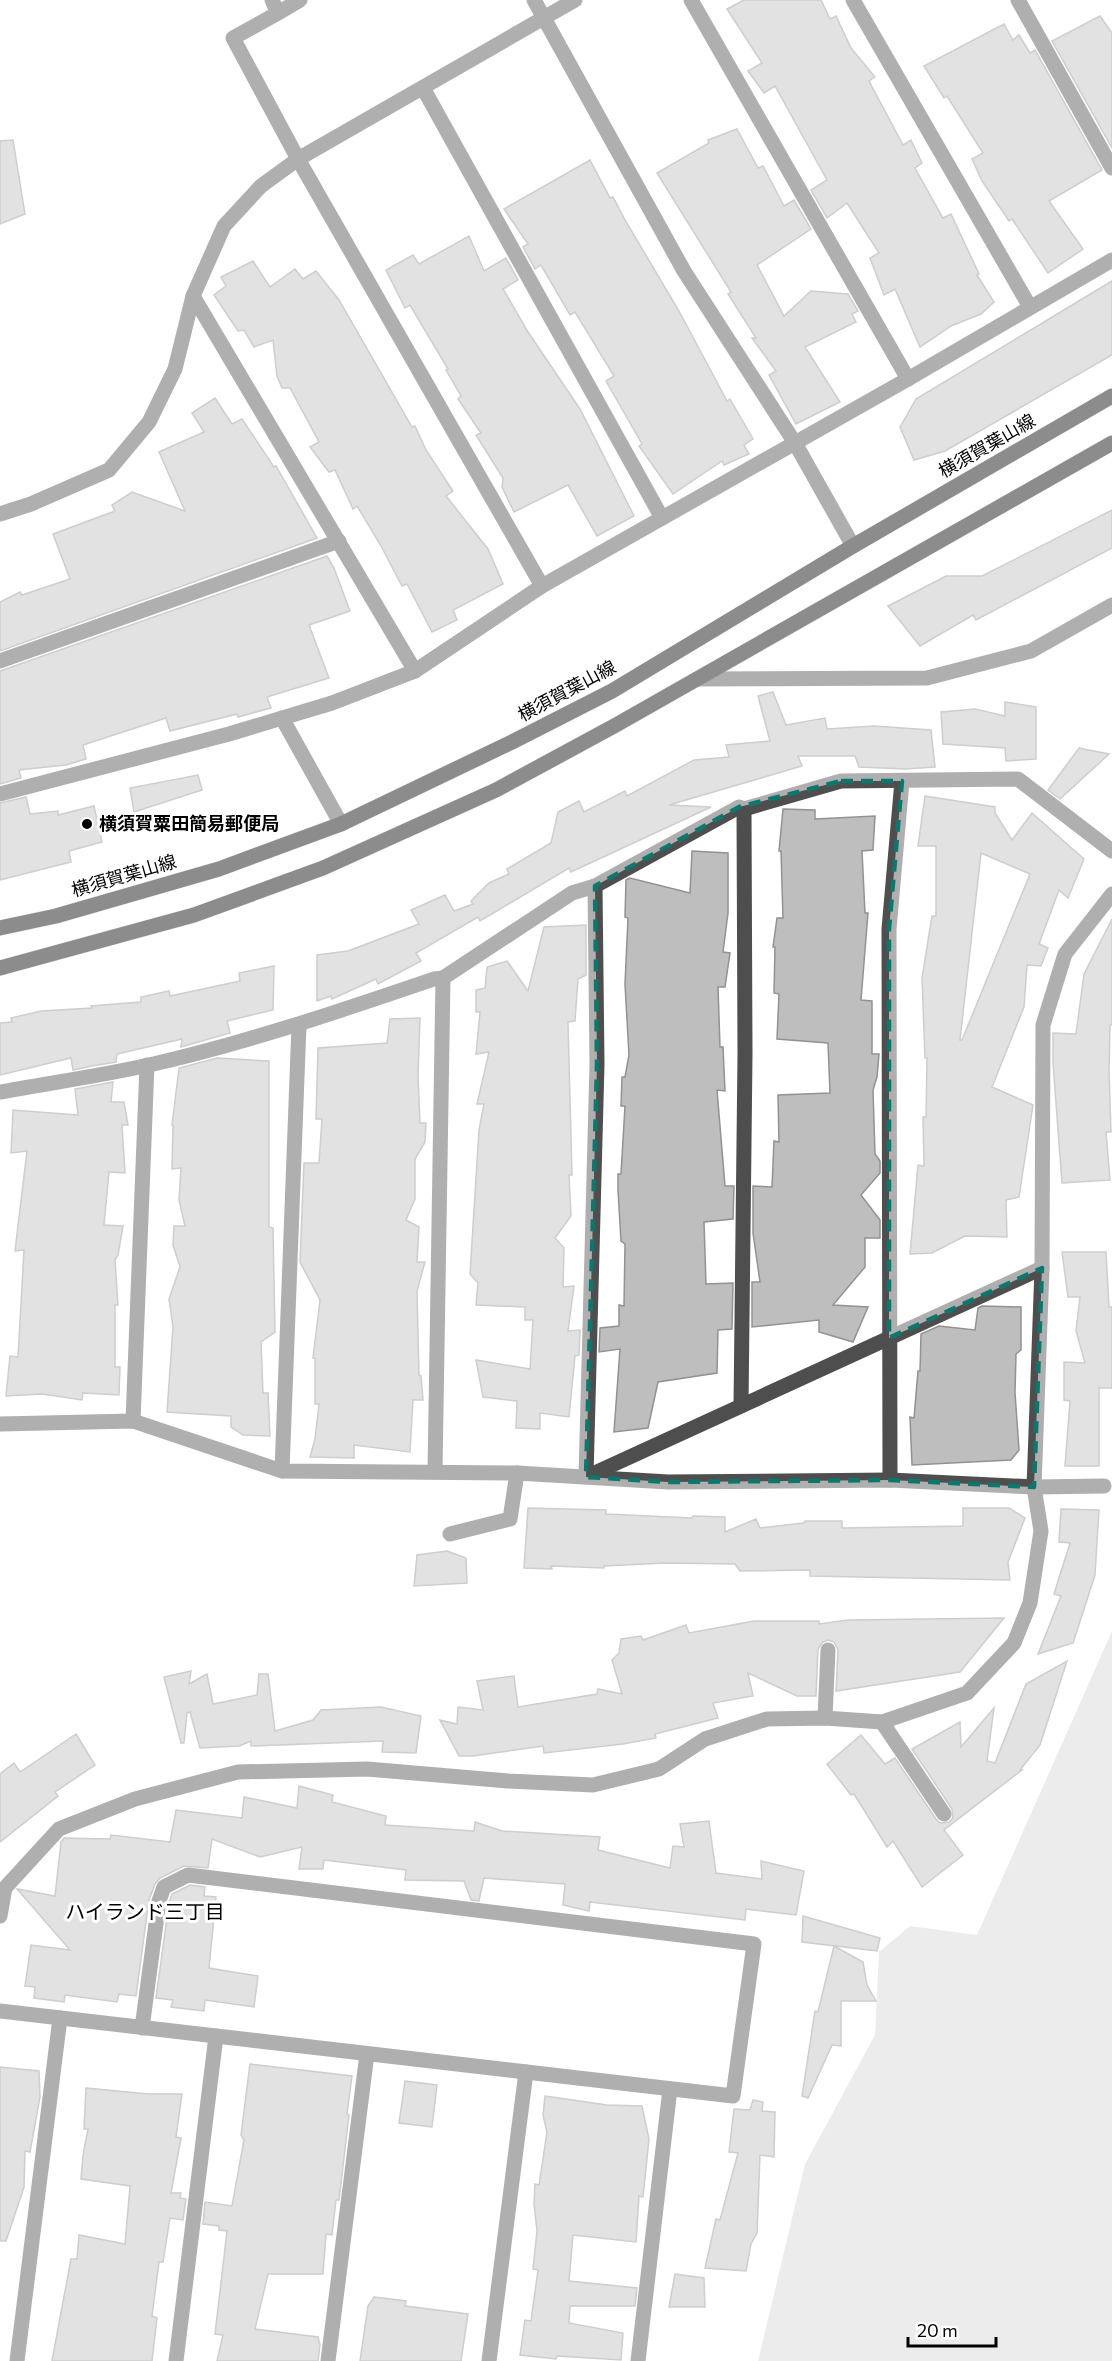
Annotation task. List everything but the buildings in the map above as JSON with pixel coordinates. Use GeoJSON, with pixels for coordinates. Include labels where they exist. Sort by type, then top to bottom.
{"type":"FeatureCollection","features":[{"type":"Feature","properties":{"kind":"main road","name":"横須賀葉山線"},"geometry":{"type":"LineString","coordinates":[[0,928],[56,916],[219,869],[341,824],[512,742],[612,690],[853,546],[1112,396]]}},
{"type":"Feature","properties":{"kind":"main road"},"geometry":{"type":"LineString","coordinates":[[0,968],[194,915],[323,868],[496,790],[697,679],[1112,443]]}},
{"type":"Feature","properties":{"kind":"street"},"geometry":{"type":"LineString","coordinates":[[300,0],[275,6],[233,38],[298,159],[542,586]]}},
{"type":"Feature","properties":{"kind":"street"},"geometry":{"type":"LineString","coordinates":[[534,0],[684,271],[795,443],[853,546]]}},
{"type":"Feature","properties":{"kind":"street"},"geometry":{"type":"LineString","coordinates":[[0,514],[31,504],[109,470],[149,422],[175,369],[193,296],[224,226],[261,186],[298,159],[575,0]]}},
{"type":"Feature","properties":{"kind":"street"},"geometry":{"type":"LineString","coordinates":[[691,0],[908,379]]}},
{"type":"Feature","properties":{"kind":"street"},"geometry":{"type":"LineString","coordinates":[[853,0],[1030,307]]}},
{"type":"Feature","properties":{"kind":"street"},"geometry":{"type":"LineString","coordinates":[[1018,0],[1112,168]]}},
{"type":"Feature","properties":{"kind":"street"},"geometry":{"type":"LineString","coordinates":[[423,88],[662,518]]}},
{"type":"Feature","properties":{"kind":"street"},"geometry":{"type":"LineString","coordinates":[[0,794],[229,734],[332,703],[415,671],[542,586],[908,379],[1112,260]]}},
{"type":"Feature","properties":{"kind":"street"},"geometry":{"type":"LineString","coordinates":[[193,296],[415,671]]}},
{"type":"Feature","properties":{"kind":"street"},"geometry":{"type":"LineString","coordinates":[[0,661],[339,541]]}},
{"type":"Feature","properties":{"kind":"street"},"geometry":{"type":"LineString","coordinates":[[697,679],[927,678],[1031,651],[1112,605]]}},
{"type":"Feature","properties":{"kind":"street"},"geometry":{"type":"LineString","coordinates":[[282,718],[341,824]]}},
{"type":"Feature","properties":{"kind":"street"},"geometry":{"type":"LineString","coordinates":[[0,1092],[147,1065],[299,1025],[434,979],[443,978],[572,893],[595,886],[739,807],[744,809],[841,782],[1018,779],[1112,851]]}},
{"type":"Feature","properties":{"kind":"street"},"geometry":{"type":"LineString","coordinates":[[890,1480],[889,929],[902,781]]}},
{"type":"Feature","properties":{"kind":"street"},"geometry":{"type":"LineString","coordinates":[[741,1406],[745,1055],[744,809]]}},
{"type":"Feature","properties":{"kind":"street"},"geometry":{"type":"LineString","coordinates":[[586,1477],[597,1064],[595,886]]}},
{"type":"Feature","properties":{"kind":"street"},"geometry":{"type":"LineString","coordinates":[[0,1916],[5,1888],[59,1829],[135,1799],[238,1772],[367,1769],[508,1781],[593,1785],[659,1769],[705,1739],[767,1719],[825,1718],[882,1722],[968,1693],[1014,1643],[1030,1604],[1041,1531],[1034,1487],[1042,1268],[1043,1025],[1065,954],[1112,894]]}},
{"type":"Feature","properties":{"kind":"street"},"geometry":{"type":"LineString","coordinates":[[435,1472],[443,978]]}},
{"type":"Feature","properties":{"kind":"street"},"geometry":{"type":"LineString","coordinates":[[282,1471],[299,1025]]}},
{"type":"Feature","properties":{"kind":"street"},"geometry":{"type":"LineString","coordinates":[[133,1421],[147,1065]]}},
{"type":"Feature","properties":{"kind":"street"},"geometry":{"type":"LineString","coordinates":[[586,1477],[1042,1268]]}},
{"type":"Feature","properties":{"kind":"street"},"geometry":{"type":"LineString","coordinates":[[0,1424],[133,1421],[282,1471],[517,1473],[668,1482],[890,1480],[1034,1487],[1104,1486]]}},
{"type":"Feature","properties":{"kind":"street"},"geometry":{"type":"LineString","coordinates":[[450,1534],[510,1519],[517,1473]]}},
{"type":"Feature","properties":{"kind":"street"},"geometry":{"type":"LineString","coordinates":[[825,1718],[828,1650]]}},
{"type":"Feature","properties":{"kind":"street"},"geometry":{"type":"LineString","coordinates":[[882,1722],[944,1814]]}},
{"type":"Feature","properties":{"kind":"street"},"geometry":{"type":"LineString","coordinates":[[0,2011],[142,2028],[733,2096],[754,1944],[188,1875],[164,1887],[159,1901],[142,2028]]}},
{"type":"Feature","properties":{"kind":"street"},"geometry":{"type":"LineString","coordinates":[[17,2361],[60,2018]]}},
{"type":"Feature","properties":{"kind":"street"},"geometry":{"type":"LineString","coordinates":[[176,2361],[216,2036]]}},
{"type":"Feature","properties":{"kind":"street"},"geometry":{"type":"LineString","coordinates":[[328,2361],[367,2054]]}},
{"type":"Feature","properties":{"kind":"street"},"geometry":{"type":"LineString","coordinates":[[489,2361],[526,2072]]}},
{"type":"Feature","properties":{"kind":"street"},"geometry":{"type":"LineString","coordinates":[[638,2361],[670,2089]]}},
{"type":"Feature","properties":{"kind":"highlighted area"},"geometry":{"type":"Polygon","coordinates":[[[841,781],[902,781],[889,929],[889,1338],[1042,1268],[1034,1487],[890,1480],[668,1482],[586,1477],[597,1064],[595,886],[739,807],[841,781]]]}},
{"type":"Feature","properties":{"kind":"shaded area"},"geometry":{"type":"Polygon","coordinates":[[[1112,1631],[1112,2361],[758,2361],[805,2164],[875,2035],[879,1952],[910,1926],[977,1935],[1112,1631]]]}},
{"type":"Feature","properties":{"kind":"place","name":"横須賀粟田簡易郵便局"},"geometry":{"type":"Point","coordinates":[87,824]}},
{"type":"Feature","properties":{"kind":"district","name":"ハイランド三丁目"},"geometry":{"type":"Point","coordinates":[145,1912]}}]}
